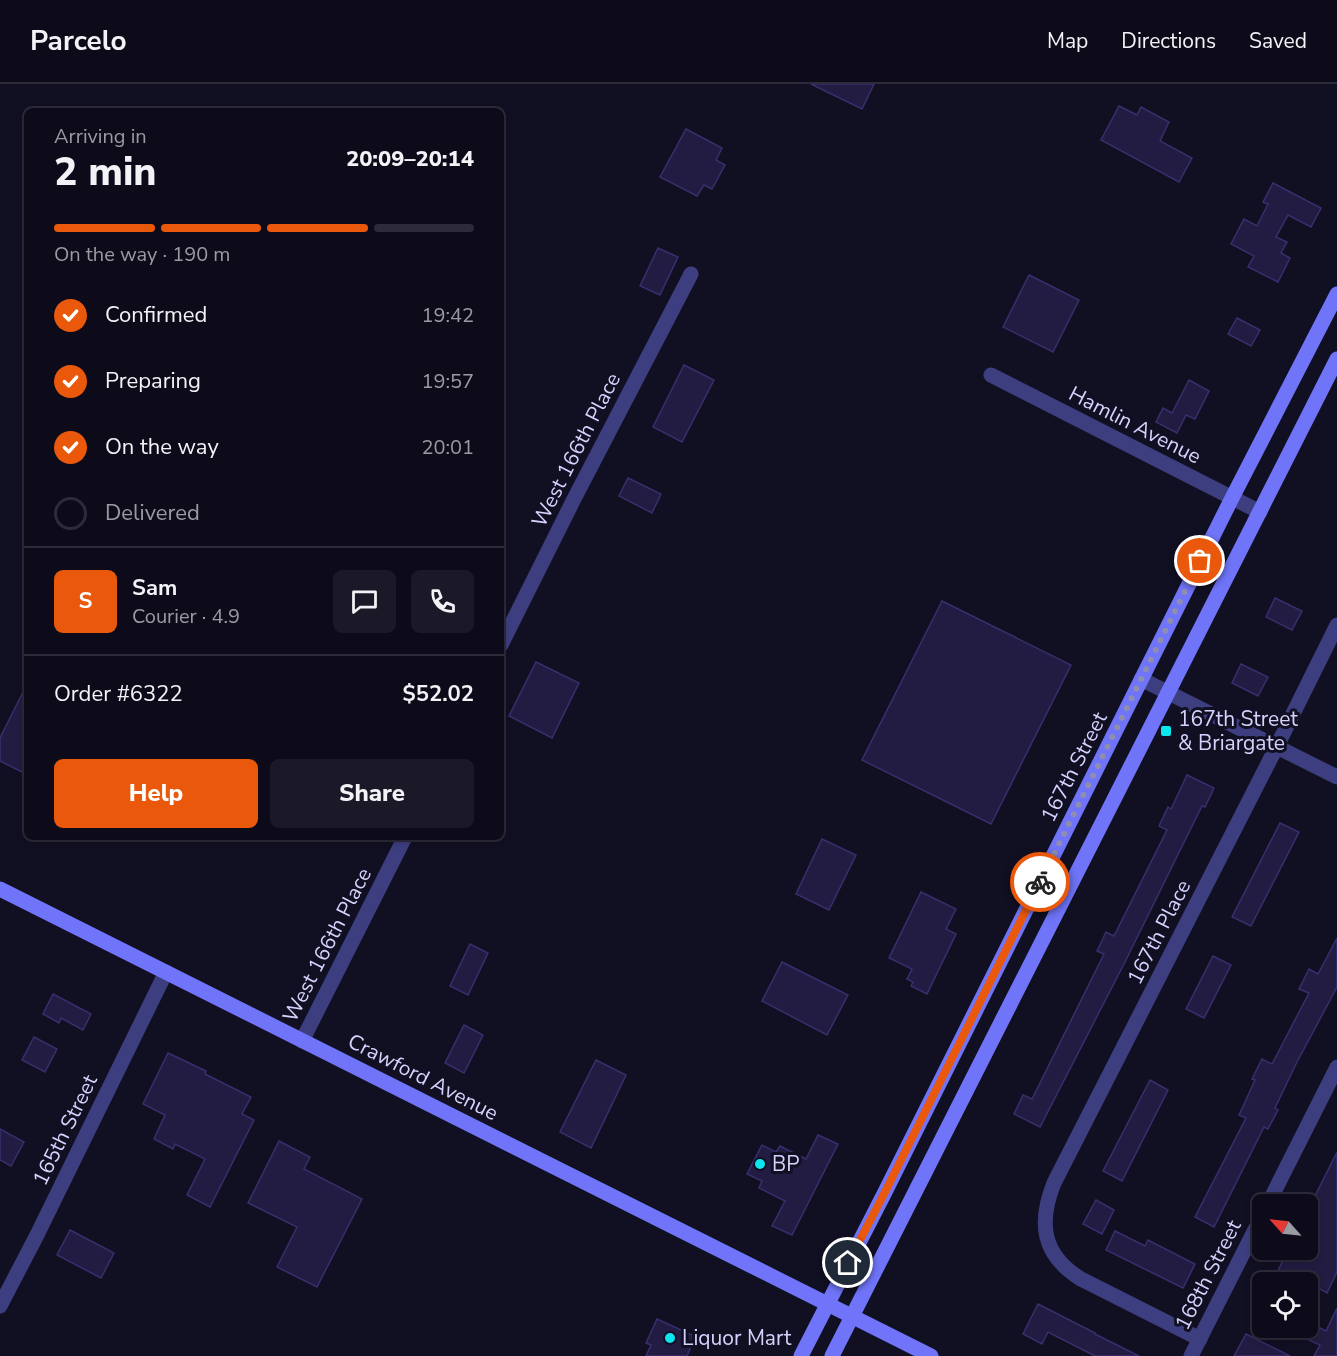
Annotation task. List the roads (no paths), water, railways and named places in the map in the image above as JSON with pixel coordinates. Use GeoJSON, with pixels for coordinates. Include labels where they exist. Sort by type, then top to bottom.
{"type":"FeatureCollection","features":[{"type":"Feature","properties":{"kind":"main road","name":"167th Street"},"geometry":{"type":"LineString","coordinates":[[801,1356],[1232,498],[1337,294]]}},
{"type":"Feature","properties":{"kind":"main road"},"geometry":{"type":"LineString","coordinates":[[832,1356],[1337,359]]}},
{"type":"Feature","properties":{"kind":"main road","name":"Crawford Avenue"},"geometry":{"type":"LineString","coordinates":[[0,889],[931,1356]]}},
{"type":"Feature","properties":{"kind":"street","name":"West 166th Place"},"geometry":{"type":"LineString","coordinates":[[504,639],[690,274]]}},
{"type":"Feature","properties":{"kind":"street","name":"Hamlin Avenue"},"geometry":{"type":"LineString","coordinates":[[991,375],[1260,512]]}},
{"type":"Feature","properties":{"kind":"street","name":"167th Place"},"geometry":{"type":"LineString","coordinates":[[1200,1339],[1069,1272],[1053,1253],[1048,1241],[1046,1211],[1054,1183],[1337,625]]}},
{"type":"Feature","properties":{"kind":"street"},"geometry":{"type":"LineString","coordinates":[[1141,679],[1337,777]]}},
{"type":"Feature","properties":{"kind":"street","name":"West 166th Place"},"geometry":{"type":"LineString","coordinates":[[302,1041],[403,840]]}},
{"type":"Feature","properties":{"kind":"street","name":"165th Street"},"geometry":{"type":"LineString","coordinates":[[0,1306],[166,972]]}},
{"type":"Feature","properties":{"kind":"street","name":"168th Street"},"geometry":{"type":"LineString","coordinates":[[1273,1194],[1337,1067]]}},
{"type":"Feature","properties":{"kind":"street","name":"168th Street"},"geometry":{"type":"LineString","coordinates":[[1191,1356],[1252,1236]]}},
{"type":"Feature","properties":{"kind":"place","name":"167th Street & Briargate"},"geometry":{"type":"Point","coordinates":[1166,731]}},
{"type":"Feature","properties":{"kind":"place","name":"BP"},"geometry":{"type":"Point","coordinates":[760,1164]}},
{"type":"Feature","properties":{"kind":"place","name":"Liquor Mart"},"geometry":{"type":"Point","coordinates":[670,1338]}}]}
